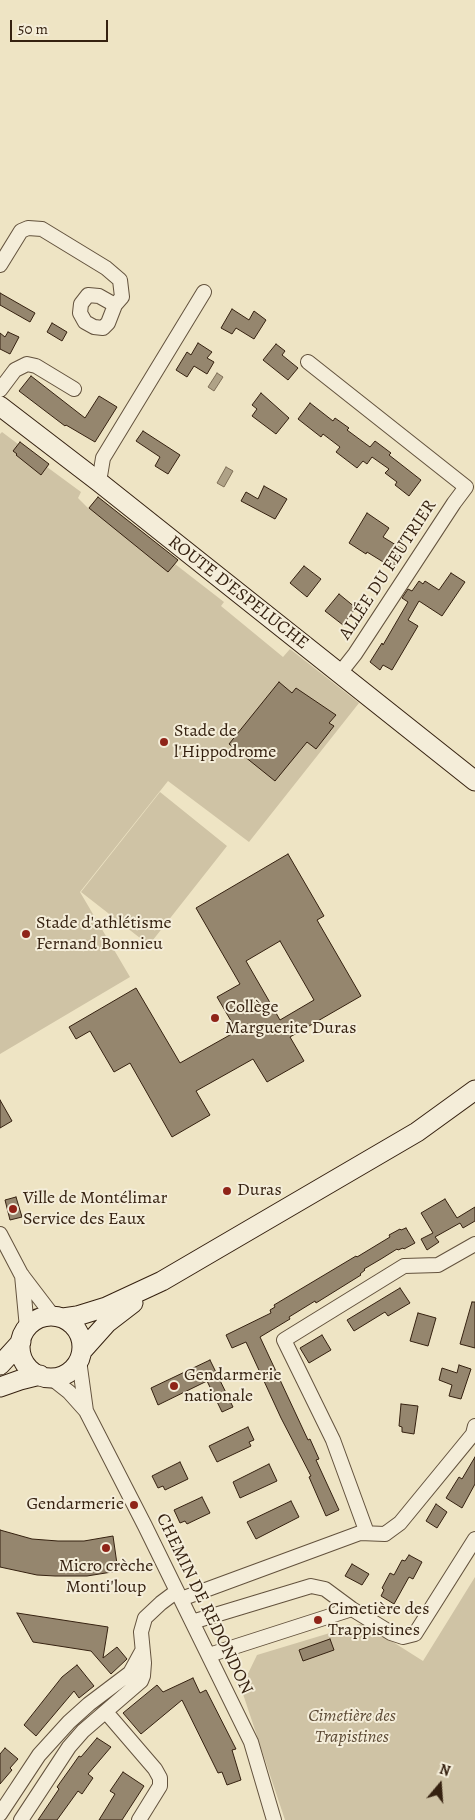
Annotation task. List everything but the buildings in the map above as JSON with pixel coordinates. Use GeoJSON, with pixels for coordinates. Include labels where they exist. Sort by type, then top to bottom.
{"type":"FeatureCollection","features":[{"type":"Feature","properties":{"kind":"main road","name":"ROUTE D'ESPELUCHE"},"geometry":{"type":"LineString","coordinates":[[0,406],[99,482],[475,781]]}},
{"type":"Feature","properties":{"kind":"main road"},"geometry":{"type":"LineString","coordinates":[[0,1365],[34,1321],[43,1317],[77,1316],[106,1307],[162,1281],[416,1132],[475,1090]]}},
{"type":"Feature","properties":{"kind":"main road"},"geometry":{"type":"LineString","coordinates":[[0,1387],[20,1380],[67,1373],[74,1368],[107,1323],[162,1281]]}},
{"type":"Feature","properties":{"kind":"main road"},"geometry":{"type":"LineString","coordinates":[[58,1317],[72,1324],[78,1331],[82,1341],[81,1356]]}},
{"type":"Feature","properties":{"kind":"main road"},"geometry":{"type":"LineString","coordinates":[[24,1335],[23,1358],[27,1365],[45,1376]]}},
{"type":"Feature","properties":{"kind":"street"},"geometry":{"type":"LineString","coordinates":[[0,265],[21,231],[28,228],[42,229],[106,268],[120,280],[122,297],[115,305]]}},
{"type":"Feature","properties":{"kind":"street"},"geometry":{"type":"LineString","coordinates":[[99,482],[103,458],[204,292]]}},
{"type":"Feature","properties":{"kind":"street","name":"ALLÉE DU FEUTRIER"},"geometry":{"type":"LineString","coordinates":[[308,362],[471,491],[340,673]]}},
{"type":"Feature","properties":{"kind":"street"},"geometry":{"type":"LineString","coordinates":[[0,390],[15,370],[27,364],[36,366],[74,389]]}},
{"type":"Feature","properties":{"kind":"street"},"geometry":{"type":"LineString","coordinates":[[0,1234],[21,1274],[58,1317]]}},
{"type":"Feature","properties":{"kind":"street"},"geometry":{"type":"LineString","coordinates":[[367,1533],[333,1440],[284,1340],[404,1266],[438,1265],[475,1244]]}},
{"type":"Feature","properties":{"kind":"street"},"geometry":{"type":"LineString","coordinates":[[21,1274],[24,1335]]}},
{"type":"Feature","properties":{"kind":"street","name":"CHEMIN DE REDONDON"},"geometry":{"type":"LineString","coordinates":[[81,1356],[86,1411]]}},
{"type":"Feature","properties":{"kind":"street","name":"CHEMIN DE REDONDON"},"geometry":{"type":"LineString","coordinates":[[45,1376],[69,1392],[86,1411],[251,1742],[274,1820]]}},
{"type":"Feature","properties":{"kind":"street"},"geometry":{"type":"LineString","coordinates":[[21,1820],[69,1746],[83,1731],[141,1681],[144,1670],[141,1632],[145,1618],[161,1603],[179,1595],[360,1533],[385,1534],[400,1523],[474,1432]]}},
{"type":"Feature","properties":{"kind":"street"},"geometry":{"type":"LineString","coordinates":[[192,1622],[310,1586],[325,1589],[352,1609],[391,1633],[403,1636],[414,1634],[475,1539]]}},
{"type":"Feature","properties":{"kind":"street"},"geometry":{"type":"LineString","coordinates":[[209,1655],[352,1609]]}},
{"type":"Feature","properties":{"kind":"street"},"geometry":{"type":"LineString","coordinates":[[0,1814],[39,1755],[75,1716],[130,1673],[142,1651]]}},
{"type":"Feature","properties":{"kind":"street"},"geometry":{"type":"LineString","coordinates":[[106,1712],[155,1769],[160,1778],[160,1786],[139,1820]]}},
{"type":"Feature","properties":{"kind":"green space","name":"Stade de l'Hippodrome"},"geometry":{"type":"Polygon","coordinates":[[[2,432],[18,444],[20,442],[49,464],[47,467],[81,492],[78,498],[88,508],[98,497],[178,560],[175,564],[224,602],[221,606],[283,657],[290,649],[359,703],[249,842],[168,781],[80,892],[130,977],[0,1054],[0,434],[2,432]]]}},
{"type":"Feature","properties":{"kind":"green space"},"geometry":{"type":"Polygon","coordinates":[[[160,792],[227,846],[149,945],[81,892],[160,792]]]}},
{"type":"Feature","properties":{"kind":"green space","name":"Cimetière des Trapistines"},"geometry":{"type":"Polygon","coordinates":[[[475,1577],[475,1820],[285,1820],[241,1688],[257,1655],[363,1623],[423,1661],[475,1577]]]}},
{"type":"Feature","properties":{"kind":"shaded area"},"geometry":{"type":"Polygon","coordinates":[[[217,373],[223,377],[214,391],[208,387],[217,373]]]}},
{"type":"Feature","properties":{"kind":"shaded area"},"geometry":{"type":"Polygon","coordinates":[[[226,467],[233,471],[224,487],[217,483],[226,467]]]}},
{"type":"Feature","properties":{"kind":"place","name":"Stade de l'Hippodrome"},"geometry":{"type":"Point","coordinates":[164,742]}},
{"type":"Feature","properties":{"kind":"place","name":"Stade d'athlétisme Fernand Bonnieu"},"geometry":{"type":"Point","coordinates":[26,934]}},
{"type":"Feature","properties":{"kind":"place","name":"Collège Marguerite Duras"},"geometry":{"type":"Point","coordinates":[215,1018]}},
{"type":"Feature","properties":{"kind":"place","name":"Duras"},"geometry":{"type":"Point","coordinates":[227,1191]}},
{"type":"Feature","properties":{"kind":"place","name":"Ville de Montélimar Service des Eaux"},"geometry":{"type":"Point","coordinates":[13,1209]}},
{"type":"Feature","properties":{"kind":"place","name":"Gendarmerie nationale"},"geometry":{"type":"Point","coordinates":[174,1386]}},
{"type":"Feature","properties":{"kind":"place","name":"Gendarmerie"},"geometry":{"type":"Point","coordinates":[134,1505]}},
{"type":"Feature","properties":{"kind":"place","name":"Micro crèche Monti'loup"},"geometry":{"type":"Point","coordinates":[106,1548]}},
{"type":"Feature","properties":{"kind":"place","name":"Cimetière des Trappistines"},"geometry":{"type":"Point","coordinates":[318,1620]}}]}
